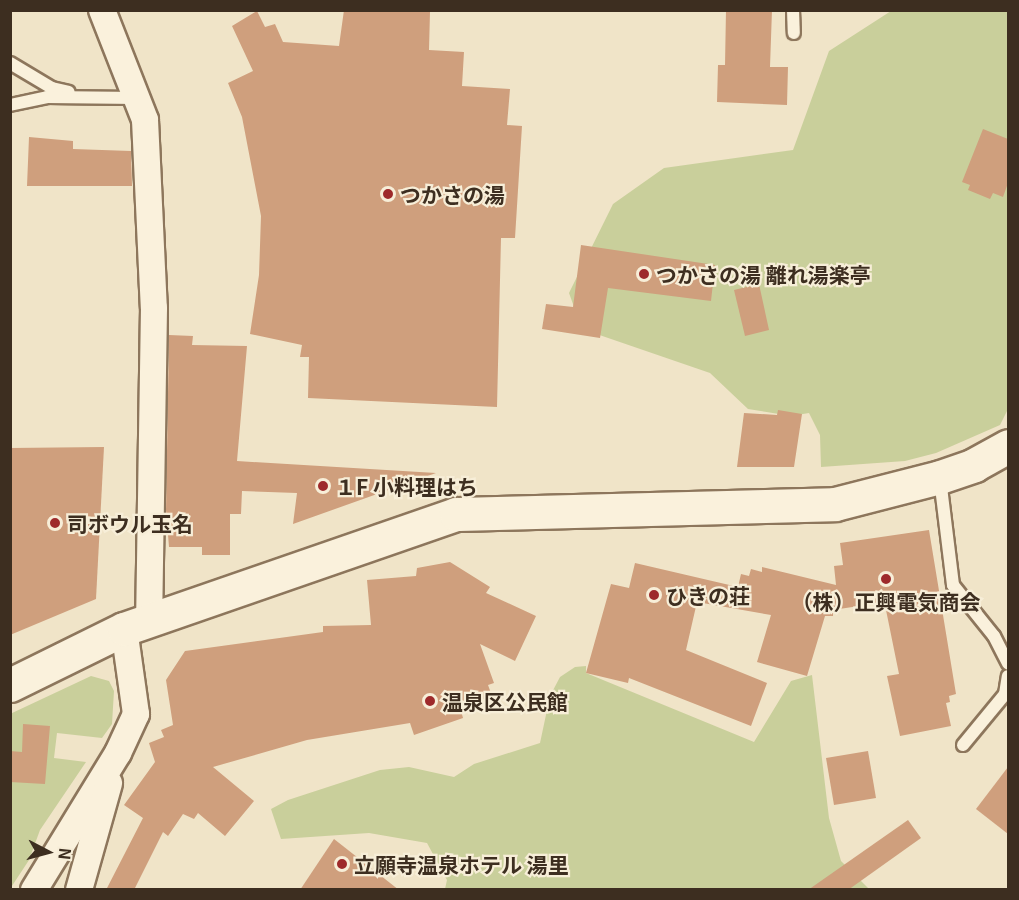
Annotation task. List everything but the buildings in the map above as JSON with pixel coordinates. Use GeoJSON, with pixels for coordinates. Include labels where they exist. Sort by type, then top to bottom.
{"type":"FeatureCollection","features":[{"type":"Feature","properties":{"kind":"street"},"geometry":{"type":"LineString","coordinates":[[34,890],[118,753],[136,714],[136,626],[154,308],[145,120],[140,98],[102,10]]}},
{"type":"Feature","properties":{"kind":"street"},"geometry":{"type":"LineString","coordinates":[[10,685],[136,626],[456,514],[835,504],[940,477],[974,465],[1008,446]]}},
{"type":"Feature","properties":{"kind":"street"},"geometry":{"type":"LineString","coordinates":[[79,890],[118,753]]}},
{"type":"Feature","properties":{"kind":"lane"},"geometry":{"type":"LineString","coordinates":[[793,10],[794,33]]}},
{"type":"Feature","properties":{"kind":"lane"},"geometry":{"type":"LineString","coordinates":[[10,63],[52,88],[96,100]]}},
{"type":"Feature","properties":{"kind":"lane"},"geometry":{"type":"LineString","coordinates":[[10,105],[47,97],[96,100],[140,98]]}},
{"type":"Feature","properties":{"kind":"lane"},"geometry":{"type":"LineString","coordinates":[[940,477],[953,585],[994,636],[1008,664]]}},
{"type":"Feature","properties":{"kind":"lane"},"geometry":{"type":"LineString","coordinates":[[963,745],[1005,694],[1008,676]]}},
{"type":"Feature","properties":{"kind":"green space"},"geometry":{"type":"Polygon","coordinates":[[[891,11],[1008,11],[1008,409],[1000,425],[936,453],[905,461],[821,467],[820,435],[809,413],[791,416],[748,409],[710,373],[582,329],[569,293],[613,204],[664,168],[793,150],[829,51],[891,11]]]}},
{"type":"Feature","properties":{"kind":"green space"},"geometry":{"type":"Polygon","coordinates":[[[586,666],[586,673],[754,742],[791,681],[812,675],[829,818],[841,861],[869,889],[445,889],[447,880],[427,843],[369,833],[281,839],[271,809],[288,800],[380,770],[409,767],[454,777],[474,764],[540,743],[550,696],[560,677],[575,667],[586,666]]]}},
{"type":"Feature","properties":{"kind":"green space"},"geometry":{"type":"Polygon","coordinates":[[[91,676],[109,681],[114,691],[112,724],[102,738],[57,733],[54,758],[86,762],[40,830],[29,860],[10,889],[10,714],[91,676]]]}},
{"type":"Feature","properties":{"kind":"place","name":"つかさの湯"},"geometry":{"type":"Point","coordinates":[388,194]}},
{"type":"Feature","properties":{"kind":"place","name":"つかさの湯 離れ湯楽亭"},"geometry":{"type":"Point","coordinates":[644,274]}},
{"type":"Feature","properties":{"kind":"place","name":"１F 小料理はち"},"geometry":{"type":"Point","coordinates":[323,486]}},
{"type":"Feature","properties":{"kind":"place","name":"司ボウル玉名"},"geometry":{"type":"Point","coordinates":[55,523]}},
{"type":"Feature","properties":{"kind":"place","name":"（株）正興電気商会"},"geometry":{"type":"Point","coordinates":[886,579]}},
{"type":"Feature","properties":{"kind":"place","name":"ひきの荘"},"geometry":{"type":"Point","coordinates":[654,595]}},
{"type":"Feature","properties":{"kind":"place","name":"温泉区公民館"},"geometry":{"type":"Point","coordinates":[430,701]}},
{"type":"Feature","properties":{"kind":"place","name":"立願寺温泉ホテル 湯里"},"geometry":{"type":"Point","coordinates":[342,864]}}]}
